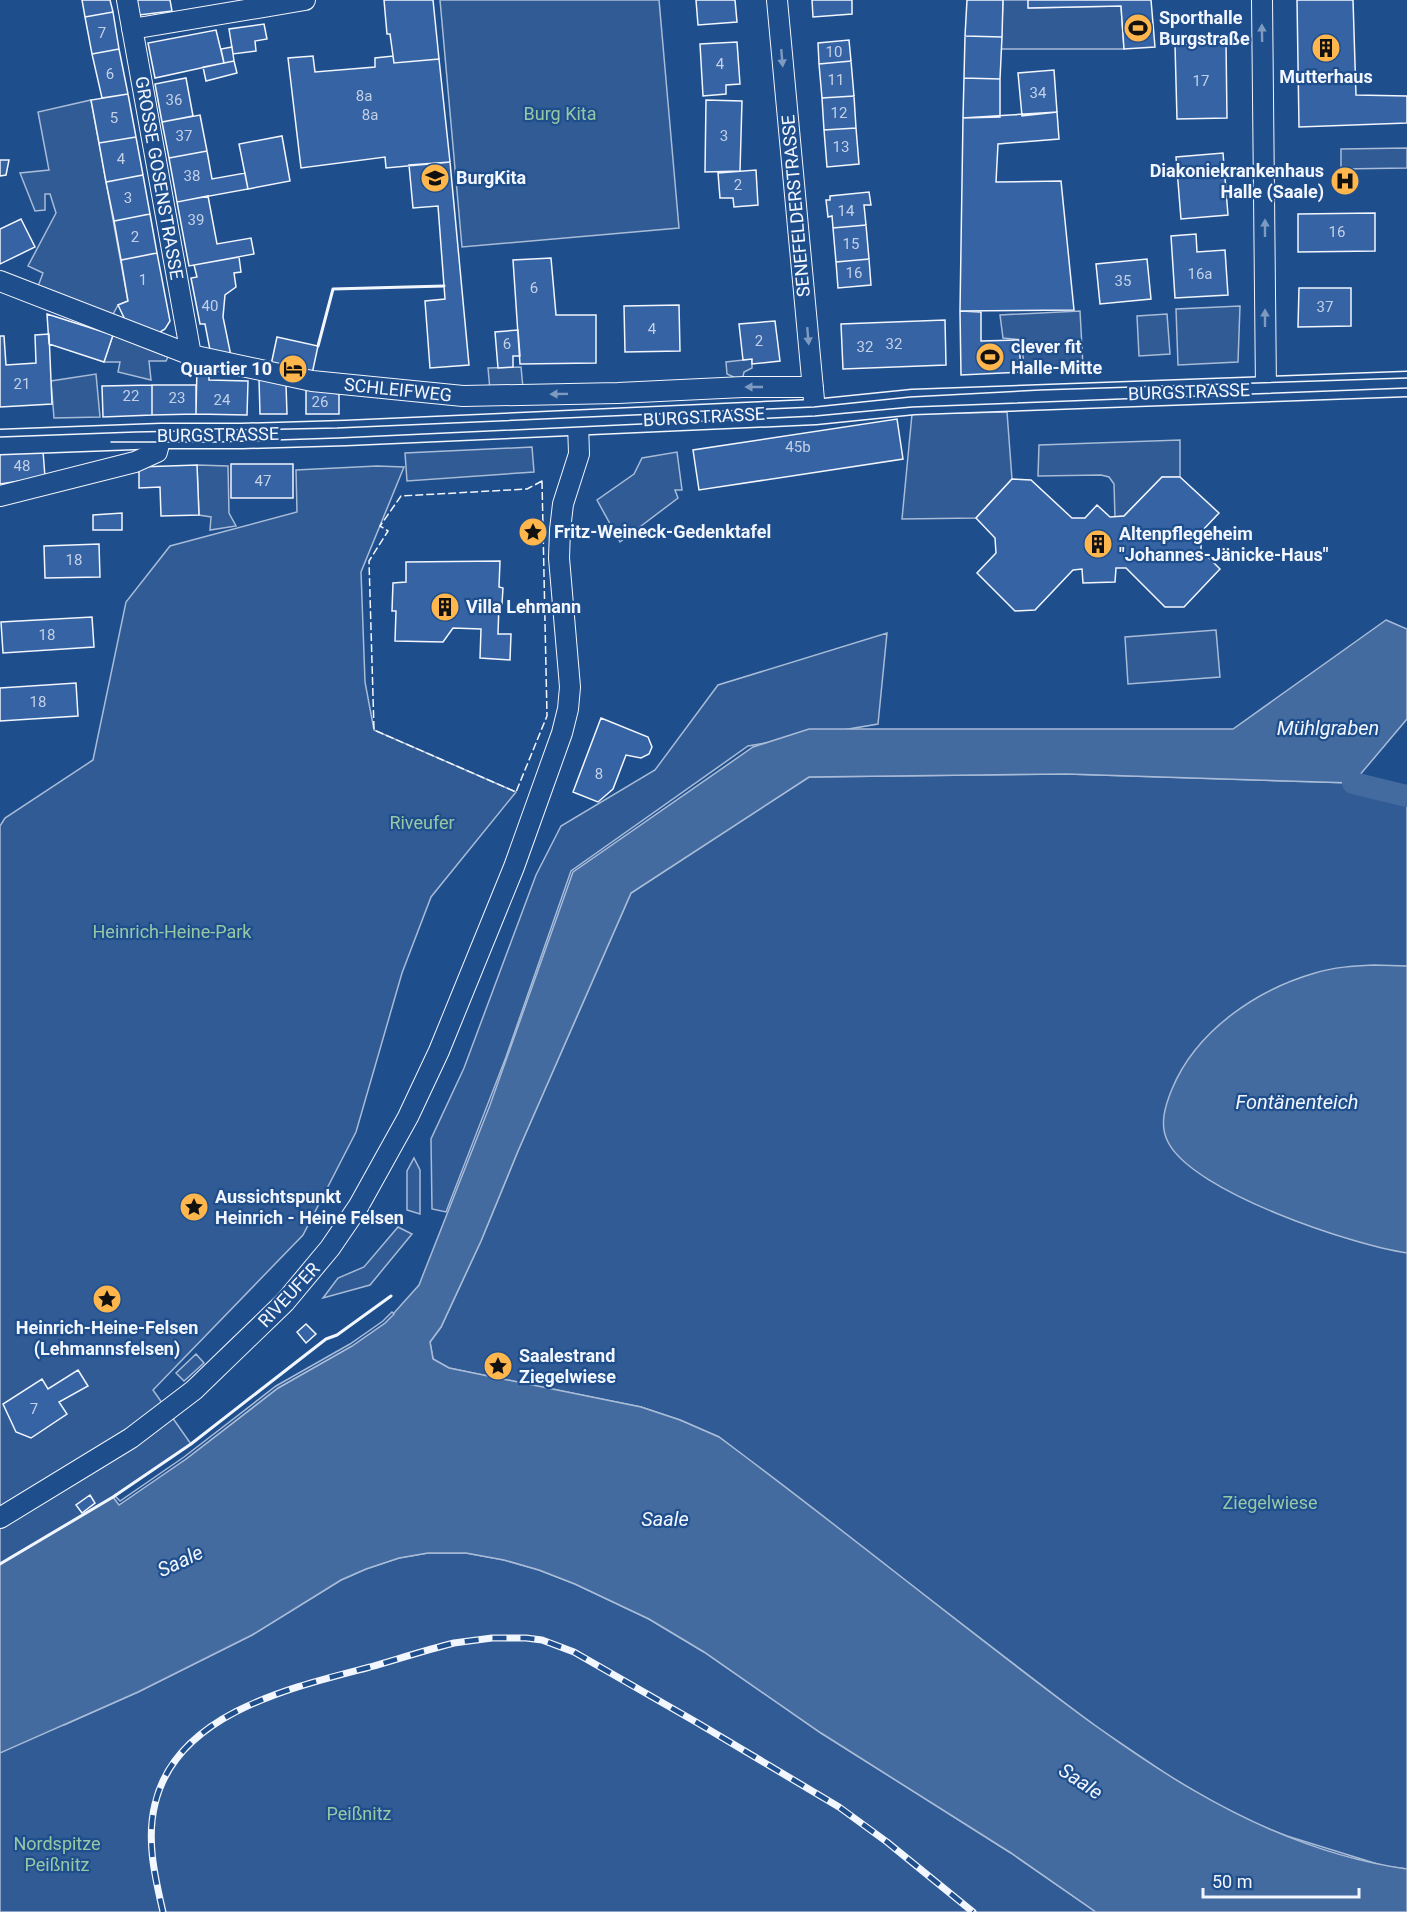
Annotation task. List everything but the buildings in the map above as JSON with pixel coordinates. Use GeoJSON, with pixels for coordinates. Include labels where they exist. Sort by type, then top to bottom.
{"type":"FeatureCollection","features":[{"type":"Feature","properties":{"kind":"street","name":"GROSSE GOSENSTRASSE"},"geometry":{"type":"LineString","coordinates":[[128,0],[191,356]]}},
{"type":"Feature","properties":{"kind":"street"},"geometry":{"type":"LineString","coordinates":[[132,29],[305,0]]}},
{"type":"Feature","properties":{"kind":"street","name":"SENEFELDERSTRASSE"},"geometry":{"type":"LineString","coordinates":[[777,0],[815,412]]}},
{"type":"Feature","properties":{"kind":"street"},"geometry":{"type":"LineString","coordinates":[[1262,0],[1266,390]]}},
{"type":"Feature","properties":{"kind":"street","name":"SCHLEIFWEG"},"geometry":{"type":"LineString","coordinates":[[0,281],[191,356],[312,381],[463,396],[813,387]]}},
{"type":"Feature","properties":{"kind":"street","name":"BURGSTRASSE"},"geometry":{"type":"LineString","coordinates":[[0,442],[161,436],[253,436],[578,423],[815,412],[913,402],[1407,384]]}},
{"type":"Feature","properties":{"kind":"street","name":"RIVEUFER"},"geometry":{"type":"LineString","coordinates":[[0,1518],[131,1438],[194,1390],[285,1302],[330,1248],[347,1223],[408,1117],[439,1051],[514,867],[568,709],[570,687],[559,558],[563,504],[579,454],[578,423]]}},
{"type":"Feature","properties":{"kind":"street"},"geometry":{"type":"LineString","coordinates":[[0,496],[135,462],[156,452],[161,436]]}},
{"type":"Feature","properties":{"kind":"shaded area","name":"Burg Kita"},"geometry":{"type":"Polygon","coordinates":[[[440,0],[659,0],[679,228],[462,247],[440,0]]]}},
{"type":"Feature","properties":{"kind":"shaded area"},"geometry":{"type":"Polygon","coordinates":[[[1003,0],[1028,0],[1029,8],[1121,6],[1124,49],[1001,49],[1003,0]]]}},
{"type":"Feature","properties":{"kind":"shaded area"},"geometry":{"type":"Polygon","coordinates":[[[91,100],[128,301],[118,305],[111,318],[37,289],[43,273],[28,266],[56,213],[50,194],[45,194],[45,210],[35,211],[20,173],[49,170],[38,112],[91,100]]]}},
{"type":"Feature","properties":{"kind":"shaded area"},"geometry":{"type":"Polygon","coordinates":[[[1407,148],[1407,168],[1341,169],[1341,149],[1407,148]]]}},
{"type":"Feature","properties":{"kind":"shaded area"},"geometry":{"type":"Polygon","coordinates":[[[1240,306],[1238,362],[1178,365],[1176,309],[1240,306]]]}},
{"type":"Feature","properties":{"kind":"shaded area"},"geometry":{"type":"Polygon","coordinates":[[[1080,311],[1083,366],[1024,370],[1022,340],[1003,338],[1000,315],[1080,311]]]}},
{"type":"Feature","properties":{"kind":"shaded area"},"geometry":{"type":"Polygon","coordinates":[[[1167,314],[1170,354],[1139,356],[1137,316],[1167,314]]]}},
{"type":"Feature","properties":{"kind":"shaded area"},"geometry":{"type":"Polygon","coordinates":[[[113,335],[168,357],[166,361],[149,361],[151,380],[118,372],[120,362],[104,362],[113,335]]]}},
{"type":"Feature","properties":{"kind":"shaded area"},"geometry":{"type":"Polygon","coordinates":[[[752,359],[752,368],[744,372],[742,381],[727,374],[726,362],[752,359]]]}},
{"type":"Feature","properties":{"kind":"shaded area"},"geometry":{"type":"Polygon","coordinates":[[[521,367],[523,388],[490,390],[488,368],[521,367]]]}},
{"type":"Feature","properties":{"kind":"shaded area"},"geometry":{"type":"Polygon","coordinates":[[[96,374],[100,417],[54,418],[51,381],[96,374]]]}},
{"type":"Feature","properties":{"kind":"shaded area"},"geometry":{"type":"Polygon","coordinates":[[[1007,412],[1012,479],[976,518],[902,519],[912,414],[1007,412]]]}},
{"type":"Feature","properties":{"kind":"shaded area"},"geometry":{"type":"Polygon","coordinates":[[[1180,440],[1180,477],[1162,477],[1124,516],[1115,517],[1114,484],[1109,477],[1101,475],[1038,476],[1039,445],[1180,440]]]}},
{"type":"Feature","properties":{"kind":"shaded area"},"geometry":{"type":"Polygon","coordinates":[[[532,447],[534,472],[407,481],[405,453],[532,447]]]}},
{"type":"Feature","properties":{"kind":"shaded area"},"geometry":{"type":"Polygon","coordinates":[[[677,452],[682,490],[675,490],[678,498],[620,542],[597,500],[634,474],[642,458],[677,452]]]}},
{"type":"Feature","properties":{"kind":"shaded area"},"geometry":{"type":"Polygon","coordinates":[[[197,465],[228,466],[229,513],[236,526],[210,530],[211,517],[199,515],[197,465]]]}},
{"type":"Feature","properties":{"kind":"shaded area","name":"Heinrich-Heine-Park"},"geometry":{"type":"Polygon","coordinates":[[[404,467],[361,572],[365,682],[374,730],[516,792],[431,897],[402,973],[356,1132],[303,1235],[153,1390],[191,1444],[113,1497],[0,1564],[0,826],[5,818],[93,760],[126,602],[170,546],[297,512],[296,470],[404,467]]]}},
{"type":"Feature","properties":{"kind":"shaded area"},"geometry":{"type":"Polygon","coordinates":[[[1216,630],[1220,677],[1128,684],[1125,637],[1216,630]]]}},
{"type":"Feature","properties":{"kind":"shaded area"},"geometry":{"type":"Polygon","coordinates":[[[887,633],[878,724],[748,746],[571,871],[506,1057],[446,1212],[432,1209],[431,1139],[464,1068],[536,875],[561,826],[655,770],[718,685],[887,633]]]}},
{"type":"Feature","properties":{"kind":"shaded area","name":"Ziegelwiese"},"geometry":{"type":"Polygon","coordinates":[[[1067,774],[1353,783],[1407,796],[1407,1869],[1384,1866],[1287,1836],[1214,1803],[1174,1779],[1088,1721],[719,1437],[680,1420],[641,1407],[449,1368],[433,1359],[430,1342],[441,1327],[481,1241],[631,893],[809,777],[1067,774]]]}},
{"type":"Feature","properties":{"kind":"shaded area"},"geometry":{"type":"Polygon","coordinates":[[[414,1158],[420,1170],[420,1214],[407,1210],[407,1171],[414,1158]]]}},
{"type":"Feature","properties":{"kind":"shaded area"},"geometry":{"type":"Polygon","coordinates":[[[398,1227],[412,1234],[370,1285],[323,1298],[338,1278],[364,1267],[398,1227]]]}},
{"type":"Feature","properties":{"kind":"shaded area"},"geometry":{"type":"Polygon","coordinates":[[[196,1354],[204,1363],[184,1381],[176,1373],[196,1354]]]}},
{"type":"Feature","properties":{"kind":"shaded area"},"geometry":{"type":"Polygon","coordinates":[[[428,1553],[466,1553],[504,1560],[539,1570],[575,1584],[649,1619],[704,1652],[821,1733],[1011,1853],[1096,1912],[0,1912],[0,1733],[64,1725],[138,1692],[252,1635],[341,1580],[399,1558],[428,1553]]]}},
{"type":"Feature","properties":{"kind":"water","name":"Saale"},"geometry":{"type":"Polygon","coordinates":[[[1386,620],[1407,629],[1407,719],[1353,783],[1067,774],[809,777],[631,893],[481,1241],[441,1327],[430,1342],[433,1359],[449,1368],[641,1407],[680,1420],[719,1437],[1049,1691],[1143,1758],[1192,1789],[1242,1816],[1295,1840],[1350,1857],[1407,1869],[1407,1912],[1096,1912],[1011,1853],[821,1733],[704,1652],[649,1619],[575,1584],[539,1570],[504,1560],[466,1553],[428,1553],[399,1558],[366,1569],[341,1580],[252,1635],[138,1692],[0,1753],[0,1564],[113,1497],[119,1504],[186,1459],[278,1388],[351,1346],[385,1323],[419,1285],[490,1105],[573,872],[753,747],[809,729],[1233,729],[1386,620]]]}},
{"type":"Feature","properties":{"kind":"water","name":"Fontänenteich"},"geometry":{"type":"Polygon","coordinates":[[[1374,965],[1407,966],[1407,1253],[1314,1228],[1240,1197],[1208,1179],[1183,1161],[1168,1142],[1163,1122],[1167,1102],[1183,1068],[1212,1031],[1230,1016],[1271,990],[1293,980],[1329,969],[1374,965]]]}},
{"type":"Feature","properties":{"kind":"pier"},"geometry":{"type":"Polygon","coordinates":[[[392,1312],[394,1314],[385,1323],[352,1346],[278,1388],[186,1459],[119,1505],[113,1497],[115,1496],[120,1501],[184,1457],[276,1386],[350,1344],[392,1312]]]}},
{"type":"Feature","properties":{"kind":"waterway","name":"Mühlgraben"},"geometry":{"type":"LineString","coordinates":[[1353,783],[1407,796]]}},
{"type":"Feature","properties":{"kind":"tram line"},"geometry":{"type":"LineString","coordinates":[[0,437],[337,428],[814,407],[910,397],[1040,390],[1407,378]]}},
{"type":"Feature","properties":{"kind":"tram line"},"geometry":{"type":"LineString","coordinates":[[111,442],[216,442],[338,438],[815,416],[912,407],[1407,388]]}},
{"type":"Feature","properties":{"kind":"railway"},"geometry":{"type":"LineString","coordinates":[[163,1912],[151,1845],[155,1804],[167,1773],[187,1747],[212,1726],[242,1709],[307,1684],[454,1643],[492,1638],[542,1640],[574,1652],[839,1807],[887,1842],[973,1912]]}},
{"type":"Feature","properties":{"kind":"fence"},"geometry":{"type":"LineString","coordinates":[[542,481],[547,716],[516,792],[374,730],[369,561],[388,531],[380,526],[401,496],[527,489],[542,481]]}},
{"type":"Feature","properties":{"kind":"wall"},"geometry":{"type":"LineString","coordinates":[[318,346],[333,289],[444,286]]}},
{"type":"Feature","properties":{"kind":"wall"},"geometry":{"type":"LineString","coordinates":[[0,1564],[113,1497],[191,1444],[326,1339],[337,1335],[391,1296]]}},
{"type":"Feature","properties":{"kind":"place","name":"Sporthalle Burgstraße"},"geometry":{"type":"Point","coordinates":[1138,28]}},
{"type":"Feature","properties":{"kind":"place","name":"Mutterhaus"},"geometry":{"type":"Point","coordinates":[1326,48]}},
{"type":"Feature","properties":{"kind":"place","name":"BurgKita"},"geometry":{"type":"Point","coordinates":[435,178]}},
{"type":"Feature","properties":{"kind":"place","name":"Diakoniekrankenhaus Halle (Saale)"},"geometry":{"type":"Point","coordinates":[1345,181]}},
{"type":"Feature","properties":{"kind":"place","name":"clever fit Halle-Mitte"},"geometry":{"type":"Point","coordinates":[990,357]}},
{"type":"Feature","properties":{"kind":"place","name":"Quartier 10"},"geometry":{"type":"Point","coordinates":[293,369]}},
{"type":"Feature","properties":{"kind":"place","name":"Fritz-Weineck-Gedenktafel"},"geometry":{"type":"Point","coordinates":[533,532]}},
{"type":"Feature","properties":{"kind":"place","name":"Altenpflegeheim \"Johannes-Jänicke-Haus\""},"geometry":{"type":"Point","coordinates":[1098,544]}},
{"type":"Feature","properties":{"kind":"place","name":"Villa Lehmann"},"geometry":{"type":"Point","coordinates":[445,607]}},
{"type":"Feature","properties":{"kind":"place","name":"Aussichtspunkt Heinrich - Heine Felsen"},"geometry":{"type":"Point","coordinates":[194,1207]}},
{"type":"Feature","properties":{"kind":"place","name":"Heinrich-Heine-Felsen (Lehmannsfelsen)"},"geometry":{"type":"Point","coordinates":[107,1299]}},
{"type":"Feature","properties":{"kind":"place","name":"Saalestrand Ziegelwiese"},"geometry":{"type":"Point","coordinates":[498,1366]}},
{"type":"Feature","properties":{"kind":"park label","name":"Riveufer"},"geometry":{"type":"Point","coordinates":[422,823]}},
{"type":"Feature","properties":{"kind":"park label","name":"Peißnitz"},"geometry":{"type":"Point","coordinates":[359,1814]}},
{"type":"Feature","properties":{"kind":"park label","name":"Nordspitze Peißnitz"},"geometry":{"type":"Point","coordinates":[57,1854]}}]}
